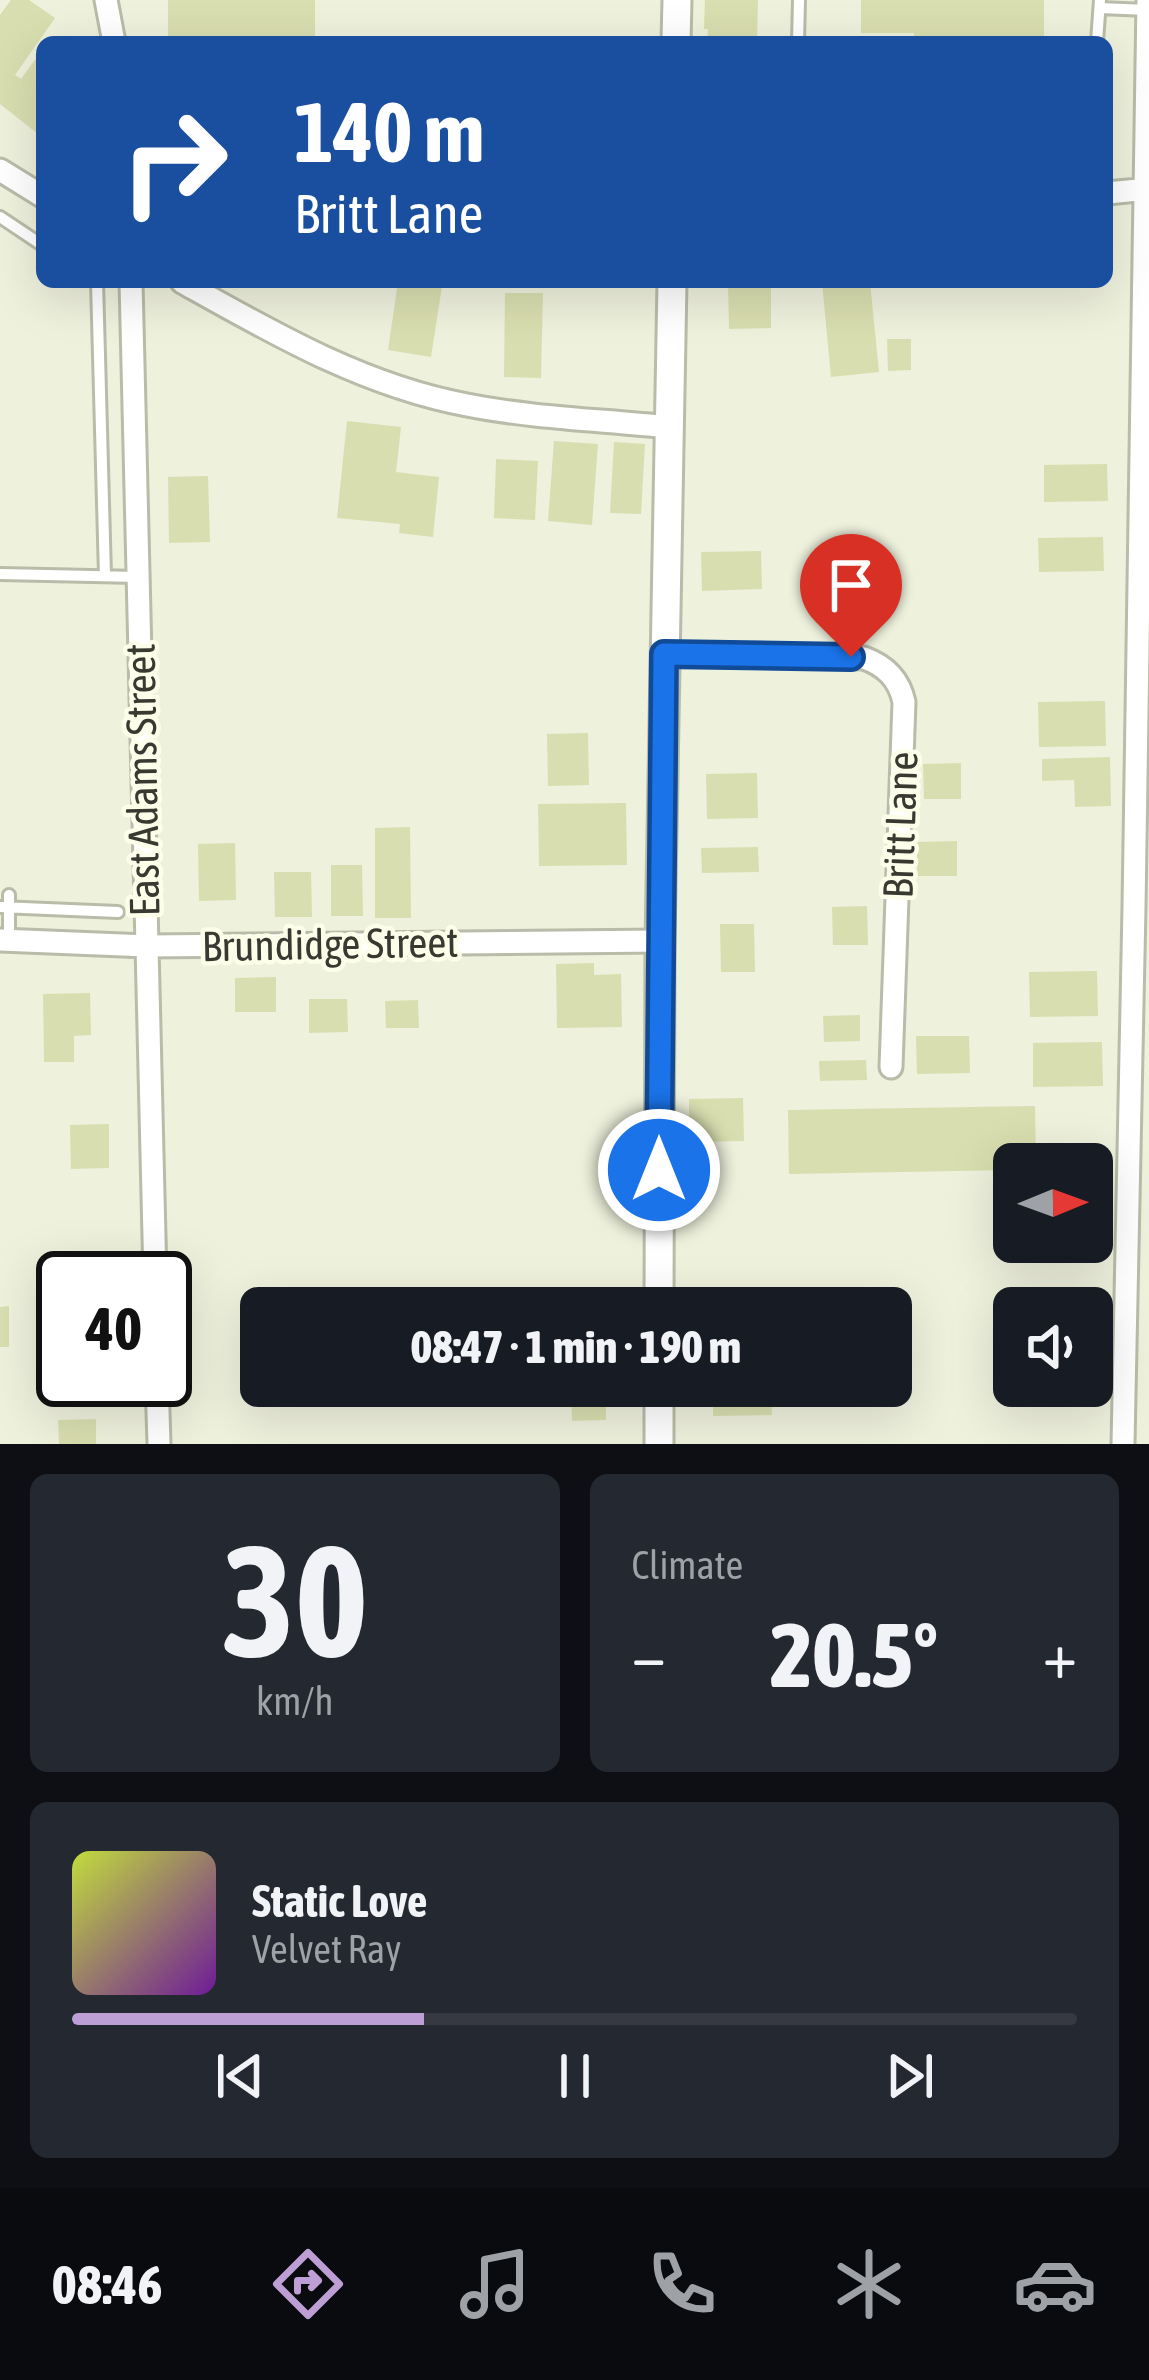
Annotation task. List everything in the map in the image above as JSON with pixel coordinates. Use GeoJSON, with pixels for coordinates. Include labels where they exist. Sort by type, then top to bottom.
{"type":"FeatureCollection","features":[{"type":"Feature","properties":{"kind":"street"},"geometry":{"type":"LineString","coordinates":[[106,0],[113,36]]}},
{"type":"Feature","properties":{"kind":"street"},"geometry":{"type":"LineString","coordinates":[[676,36],[677,0]]}},
{"type":"Feature","properties":{"kind":"street"},"geometry":{"type":"LineString","coordinates":[[1123,1444],[1142,907],[1148,0]]}},
{"type":"Feature","properties":{"kind":"street"},"geometry":{"type":"LineString","coordinates":[[0,170],[36,192]]}},
{"type":"Feature","properties":{"kind":"street"},"geometry":{"type":"LineString","coordinates":[[1113,192],[1147,189]]}},
{"type":"Feature","properties":{"kind":"street","name":"East Adams Street"},"geometry":{"type":"LineString","coordinates":[[131,288],[153,1251]]}},
{"type":"Feature","properties":{"kind":"street"},"geometry":{"type":"LineString","coordinates":[[193,288],[320,356],[420,394],[513,412],[668,427]]}},
{"type":"Feature","properties":{"kind":"street"},"geometry":{"type":"LineString","coordinates":[[659,1287],[672,288]]}},
{"type":"Feature","properties":{"kind":"street","name":"Britt Lane"},"geometry":{"type":"LineString","coordinates":[[664,654],[864,658],[887,669],[895,679],[904,702],[891,1067]]}},
{"type":"Feature","properties":{"kind":"street","name":"Brundidge Street"},"geometry":{"type":"LineString","coordinates":[[4,940],[146,946],[660,941]]}},
{"type":"Feature","properties":{"kind":"street"},"geometry":{"type":"LineString","coordinates":[[158,1407],[159,1444]]}},
{"type":"Feature","properties":{"kind":"street"},"geometry":{"type":"LineString","coordinates":[[659,1407],[659,1444]]}},
{"type":"Feature","properties":{"kind":"lane"},"geometry":{"type":"LineString","coordinates":[[798,36],[799,0]]}},
{"type":"Feature","properties":{"kind":"lane"},"geometry":{"type":"LineString","coordinates":[[1097,36],[1100,4],[1148,10]]}},
{"type":"Feature","properties":{"kind":"lane"},"geometry":{"type":"LineString","coordinates":[[0,217],[36,239]]}},
{"type":"Feature","properties":{"kind":"lane"},"geometry":{"type":"LineString","coordinates":[[97,288],[105,576]]}},
{"type":"Feature","properties":{"kind":"lane"},"geometry":{"type":"LineString","coordinates":[[0,574],[138,577]]}},
{"type":"Feature","properties":{"kind":"lane"},"geometry":{"type":"LineString","coordinates":[[4,940],[6,903],[118,912]]}},
{"type":"Feature","properties":{"kind":"building"},"geometry":{"type":"Polygon","coordinates":[[[11,0],[29,0],[55,18],[42,36],[36,36],[36,45],[15,75],[21,79],[36,58],[36,132],[0,104],[0,15],[11,0]]]}},
{"type":"Feature","properties":{"kind":"building"},"geometry":{"type":"Polygon","coordinates":[[[168,0],[315,0],[315,36],[168,36],[168,0]]]}},
{"type":"Feature","properties":{"kind":"building"},"geometry":{"type":"Polygon","coordinates":[[[705,0],[758,0],[757,36],[707,36],[705,0]]]}},
{"type":"Feature","properties":{"kind":"building"},"geometry":{"type":"Polygon","coordinates":[[[861,0],[1044,0],[1044,36],[861,33],[861,0]]]}},
{"type":"Feature","properties":{"kind":"building"},"geometry":{"type":"Polygon","coordinates":[[[397,288],[442,288],[431,357],[388,350],[397,288]]]}},
{"type":"Feature","properties":{"kind":"building"},"geometry":{"type":"Polygon","coordinates":[[[728,288],[771,288],[771,328],[729,329],[728,288]]]}},
{"type":"Feature","properties":{"kind":"building"},"geometry":{"type":"Polygon","coordinates":[[[823,288],[871,288],[879,372],[831,377],[823,288]]]}},
{"type":"Feature","properties":{"kind":"building"},"geometry":{"type":"Polygon","coordinates":[[[505,293],[543,293],[541,378],[504,377],[505,293]]]}},
{"type":"Feature","properties":{"kind":"building"},"geometry":{"type":"Polygon","coordinates":[[[887,339],[911,339],[911,370],[888,371],[887,339]]]}},
{"type":"Feature","properties":{"kind":"building"},"geometry":{"type":"Polygon","coordinates":[[[347,421],[401,427],[396,472],[439,477],[433,537],[399,533],[400,524],[337,518],[347,421]]]}},
{"type":"Feature","properties":{"kind":"building"},"geometry":{"type":"Polygon","coordinates":[[[554,441],[598,444],[592,525],[548,521],[554,441]]]}},
{"type":"Feature","properties":{"kind":"building"},"geometry":{"type":"Polygon","coordinates":[[[614,442],[645,444],[641,514],[610,513],[614,442]]]}},
{"type":"Feature","properties":{"kind":"building"},"geometry":{"type":"Polygon","coordinates":[[[496,459],[538,461],[535,520],[494,518],[496,459]]]}},
{"type":"Feature","properties":{"kind":"building"},"geometry":{"type":"Polygon","coordinates":[[[1107,464],[1108,501],[1044,502],[1044,465],[1107,464]]]}},
{"type":"Feature","properties":{"kind":"building"},"geometry":{"type":"Polygon","coordinates":[[[208,476],[210,542],[169,543],[168,477],[208,476]]]}},
{"type":"Feature","properties":{"kind":"building"},"geometry":{"type":"Polygon","coordinates":[[[1103,537],[1104,571],[1039,572],[1038,538],[1103,537]]]}},
{"type":"Feature","properties":{"kind":"building"},"geometry":{"type":"Polygon","coordinates":[[[761,551],[762,589],[702,591],[701,552],[761,551]]]}},
{"type":"Feature","properties":{"kind":"building"},"geometry":{"type":"Polygon","coordinates":[[[891,574],[892,607],[830,608],[830,575],[891,574]]]}},
{"type":"Feature","properties":{"kind":"building"},"geometry":{"type":"Polygon","coordinates":[[[1105,701],[1106,746],[1039,747],[1038,702],[1105,701]]]}},
{"type":"Feature","properties":{"kind":"building"},"geometry":{"type":"Polygon","coordinates":[[[588,733],[589,785],[548,786],[547,734],[588,733]]]}},
{"type":"Feature","properties":{"kind":"building"},"geometry":{"type":"Polygon","coordinates":[[[1110,757],[1111,806],[1075,807],[1074,780],[1042,781],[1042,759],[1110,757]]]}},
{"type":"Feature","properties":{"kind":"building"},"geometry":{"type":"Polygon","coordinates":[[[961,763],[961,799],[924,799],[923,764],[961,763]]]}},
{"type":"Feature","properties":{"kind":"building"},"geometry":{"type":"Polygon","coordinates":[[[757,773],[758,818],[707,819],[706,774],[757,773]]]}},
{"type":"Feature","properties":{"kind":"building"},"geometry":{"type":"Polygon","coordinates":[[[626,803],[627,865],[539,866],[538,804],[626,803]]]}},
{"type":"Feature","properties":{"kind":"building"},"geometry":{"type":"Polygon","coordinates":[[[410,827],[411,918],[375,918],[375,828],[410,827]]]}},
{"type":"Feature","properties":{"kind":"building"},"geometry":{"type":"Polygon","coordinates":[[[957,841],[957,876],[917,876],[917,842],[957,841]]]}},
{"type":"Feature","properties":{"kind":"building"},"geometry":{"type":"Polygon","coordinates":[[[235,843],[236,900],[199,901],[198,844],[235,843]]]}},
{"type":"Feature","properties":{"kind":"building"},"geometry":{"type":"Polygon","coordinates":[[[758,847],[759,872],[702,873],[701,848],[758,847]]]}},
{"type":"Feature","properties":{"kind":"building"},"geometry":{"type":"Polygon","coordinates":[[[331,865],[362,865],[363,916],[331,916],[331,865]]]}},
{"type":"Feature","properties":{"kind":"building"},"geometry":{"type":"Polygon","coordinates":[[[274,872],[311,872],[312,917],[275,917],[274,872]]]}},
{"type":"Feature","properties":{"kind":"building"},"geometry":{"type":"Polygon","coordinates":[[[867,906],[868,945],[833,945],[832,907],[867,906]]]}},
{"type":"Feature","properties":{"kind":"building"},"geometry":{"type":"Polygon","coordinates":[[[720,924],[754,924],[755,972],[721,972],[720,924]]]}},
{"type":"Feature","properties":{"kind":"building"},"geometry":{"type":"Polygon","coordinates":[[[594,963],[594,975],[621,974],[622,1027],[557,1028],[556,964],[594,963]]]}},
{"type":"Feature","properties":{"kind":"building"},"geometry":{"type":"Polygon","coordinates":[[[1097,971],[1098,1016],[1030,1017],[1029,972],[1097,971]]]}},
{"type":"Feature","properties":{"kind":"building"},"geometry":{"type":"Polygon","coordinates":[[[276,977],[276,1012],[235,1012],[235,978],[276,977]]]}},
{"type":"Feature","properties":{"kind":"building"},"geometry":{"type":"Polygon","coordinates":[[[90,993],[91,1035],[74,1036],[74,1062],[44,1062],[43,994],[90,993]]]}},
{"type":"Feature","properties":{"kind":"building"},"geometry":{"type":"Polygon","coordinates":[[[309,999],[347,999],[348,1032],[309,1033],[309,999]]]}},
{"type":"Feature","properties":{"kind":"building"},"geometry":{"type":"Polygon","coordinates":[[[418,1000],[419,1028],[386,1028],[385,1001],[418,1000]]]}},
{"type":"Feature","properties":{"kind":"building"},"geometry":{"type":"Polygon","coordinates":[[[860,1015],[860,1041],[824,1042],[823,1016],[860,1015]]]}},
{"type":"Feature","properties":{"kind":"building"},"geometry":{"type":"Polygon","coordinates":[[[916,1036],[969,1036],[970,1073],[917,1074],[916,1036]]]}},
{"type":"Feature","properties":{"kind":"building"},"geometry":{"type":"Polygon","coordinates":[[[1102,1042],[1103,1086],[1033,1087],[1033,1043],[1102,1042]]]}},
{"type":"Feature","properties":{"kind":"building"},"geometry":{"type":"Polygon","coordinates":[[[866,1060],[867,1080],[820,1081],[819,1061],[866,1060]]]}},
{"type":"Feature","properties":{"kind":"building"},"geometry":{"type":"Polygon","coordinates":[[[743,1098],[744,1141],[689,1142],[689,1099],[743,1098]]]}},
{"type":"Feature","properties":{"kind":"building"},"geometry":{"type":"Polygon","coordinates":[[[1035,1106],[1036,1143],[993,1143],[993,1170],[789,1174],[788,1110],[1035,1106]]]}},
{"type":"Feature","properties":{"kind":"building"},"geometry":{"type":"Polygon","coordinates":[[[109,1124],[109,1168],[71,1169],[70,1125],[109,1124]]]}},
{"type":"Feature","properties":{"kind":"building"},"geometry":{"type":"Polygon","coordinates":[[[9,1306],[9,1347],[0,1347],[0,1307],[9,1306]]]}},
{"type":"Feature","properties":{"kind":"building"},"geometry":{"type":"Polygon","coordinates":[[[572,1407],[606,1407],[606,1420],[572,1421],[572,1407]]]}},
{"type":"Feature","properties":{"kind":"building"},"geometry":{"type":"Polygon","coordinates":[[[713,1407],[772,1407],[772,1415],[713,1416],[713,1407]]]}},
{"type":"Feature","properties":{"kind":"building"},"geometry":{"type":"Polygon","coordinates":[[[96,1419],[96,1444],[59,1444],[58,1420],[96,1419]]]}},
{"type":"Feature","properties":{"kind":"route"},"geometry":{"type":"LineString","coordinates":[[659,1170],[664,654],[851,657]]}}]}
